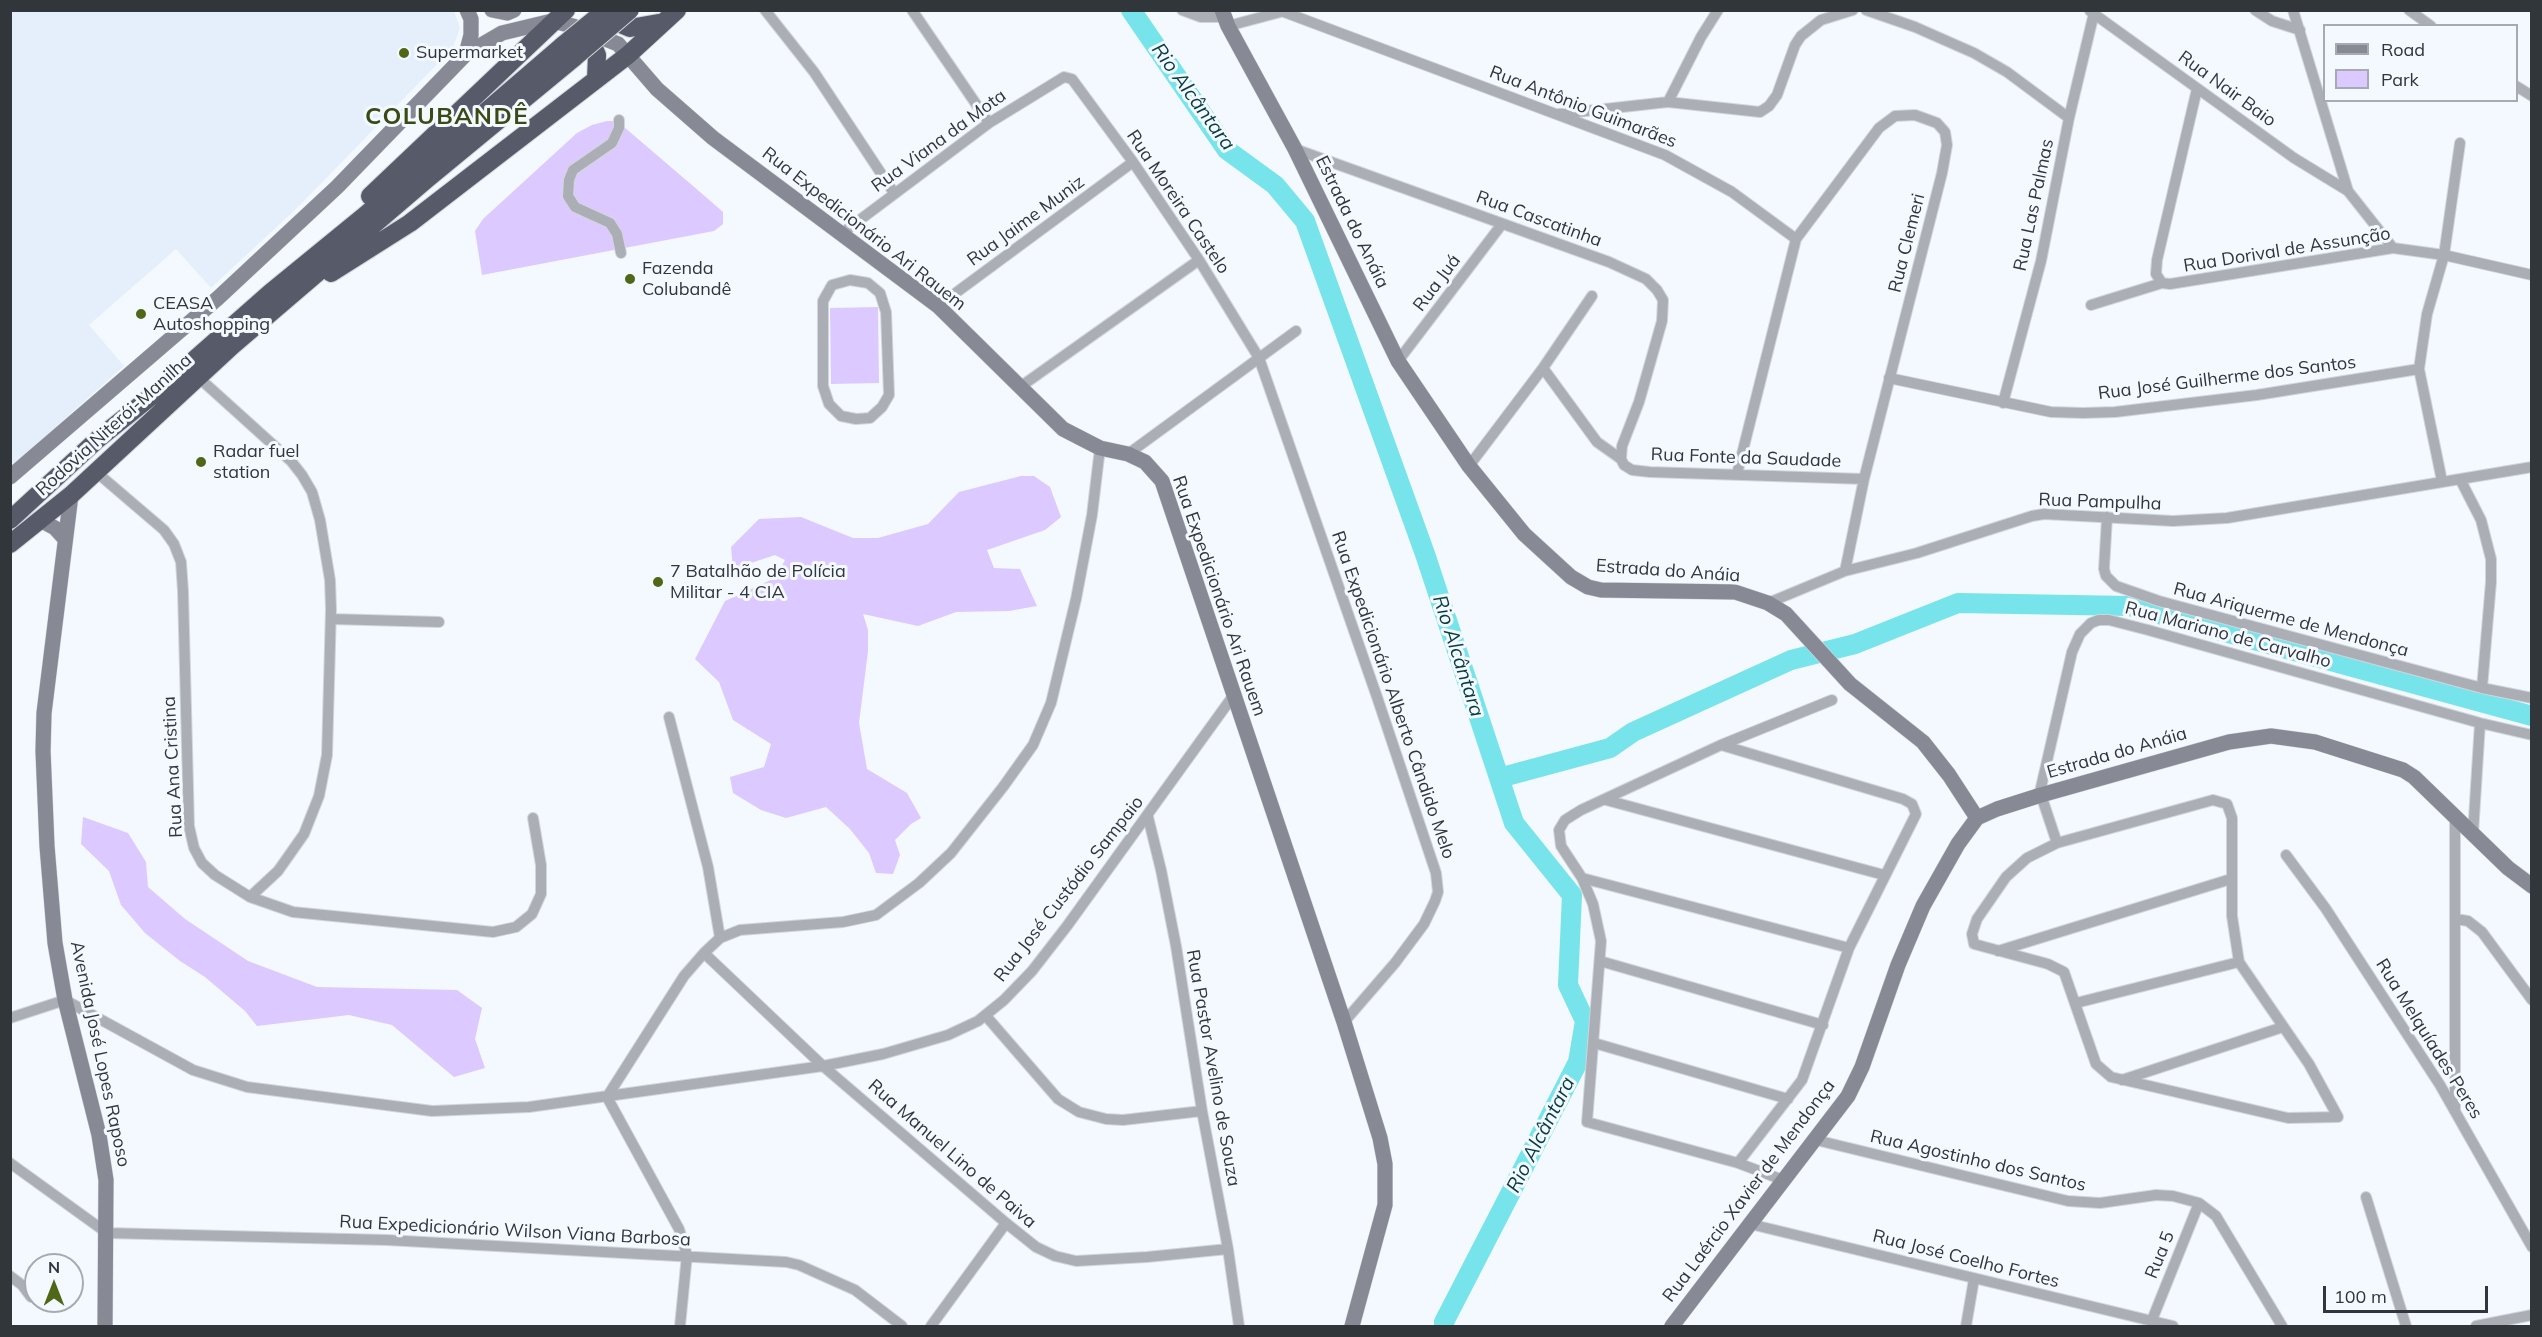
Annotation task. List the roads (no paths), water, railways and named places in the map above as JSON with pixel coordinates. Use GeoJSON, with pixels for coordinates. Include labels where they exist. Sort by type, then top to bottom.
{"type":"FeatureCollection","features":[{"type":"Feature","properties":{"kind":"highway","name":"Rodovia Niterói-Manilha"},"geometry":{"type":"LineString","coordinates":[[568,52],[630,10]]}},
{"type":"Feature","properties":{"kind":"highway","name":"Rodovia Niterói-Manilha"},"geometry":{"type":"LineString","coordinates":[[10,520],[98,439],[426,180],[568,52],[608,12]]}},
{"type":"Feature","properties":{"kind":"highway"},"geometry":{"type":"LineString","coordinates":[[608,12],[618,23],[630,28],[670,16]]}},
{"type":"Feature","properties":{"kind":"highway"},"geometry":{"type":"LineString","coordinates":[[273,300],[555,14]]}},
{"type":"Feature","properties":{"kind":"highway"},"geometry":{"type":"LineString","coordinates":[[273,300],[410,223],[596,80],[623,50],[670,16]]}},
{"type":"Feature","properties":{"kind":"highway"},"geometry":{"type":"LineString","coordinates":[[587,32],[597,55],[596,80]]}},
{"type":"Feature","properties":{"kind":"highway","name":"Rodovia Niterói-Manilha"},"geometry":{"type":"LineString","coordinates":[[11,544],[71,495],[198,377],[273,300]]}},
{"type":"Feature","properties":{"kind":"street"},"geometry":{"type":"LineString","coordinates":[[466,54],[471,35],[471,18],[467,10]]}},
{"type":"Feature","properties":{"kind":"street"},"geometry":{"type":"LineString","coordinates":[[492,10],[507,13],[514,10]]}},
{"type":"Feature","properties":{"kind":"street"},"geometry":{"type":"LineString","coordinates":[[765,10],[819,79],[894,193]]}},
{"type":"Feature","properties":{"kind":"street"},"geometry":{"type":"LineString","coordinates":[[912,10],[989,123]]}},
{"type":"Feature","properties":{"kind":"street"},"geometry":{"type":"LineString","coordinates":[[1182,10],[1201,16],[1225,18],[1286,11]]}},
{"type":"Feature","properties":{"kind":"street"},"geometry":{"type":"LineString","coordinates":[[1668,102],[1701,37],[1718,10]]}},
{"type":"Feature","properties":{"kind":"street"},"geometry":{"type":"LineString","coordinates":[[1557,114],[1668,102],[1760,112],[1769,106],[1777,95],[1795,45],[1801,36],[1821,20],[1853,10]]}},
{"type":"Feature","properties":{"kind":"street"},"geometry":{"type":"LineString","coordinates":[[1866,10],[1915,27],[1974,53],[2007,72],[2069,118]]}},
{"type":"Feature","properties":{"kind":"street"},"geometry":{"type":"LineString","coordinates":[[2254,10],[2272,21],[2300,30]]}},
{"type":"Feature","properties":{"kind":"street"},"geometry":{"type":"LineString","coordinates":[[2293,10],[2348,190],[2393,248]]}},
{"type":"Feature","properties":{"kind":"street"},"geometry":{"type":"LineString","coordinates":[[2409,10],[2428,24]]}},
{"type":"Feature","properties":{"kind":"street","name":"Rua Antônio Guimarães"},"geometry":{"type":"LineString","coordinates":[[1286,11],[1665,155],[1732,192],[1796,239]]}},
{"type":"Feature","properties":{"kind":"street","name":"Rua Expedicionário Ari Rauem"},"geometry":{"type":"LineString","coordinates":[[608,12],[623,50],[657,89],[713,138],[938,306],[1064,429],[1100,448],[1128,454],[1145,462],[1162,481],[1344,1022],[1380,1138],[1386,1183],[1380,1228],[1352,1326]]}},
{"type":"Feature","properties":{"kind":"street","name":"Rua Las Palmas"},"geometry":{"type":"LineString","coordinates":[[2003,403],[2041,261],[2092,12]]}},
{"type":"Feature","properties":{"kind":"street","name":"Rua Nair Baio"},"geometry":{"type":"LineString","coordinates":[[2092,12],[2294,158],[2348,190]]}},
{"type":"Feature","properties":{"kind":"street"},"geometry":{"type":"LineString","coordinates":[[10,477],[218,297],[329,194],[466,54],[502,33],[555,14]]}},
{"type":"Feature","properties":{"kind":"street","name":"Rua Expedicionário Ari Rauem"},"geometry":{"type":"LineString","coordinates":[[555,14],[623,50]]}},
{"type":"Feature","properties":{"kind":"street","name":"Estrada do Anáia"},"geometry":{"type":"LineString","coordinates":[[1225,18],[1295,149],[1398,361],[1469,466],[1524,534],[1571,577],[1588,587],[1601,590],[1735,592],[1768,603],[1786,614],[1850,684],[1923,742],[1949,775],[1977,818],[2040,795],[2229,742],[2271,736],[2315,742],[2403,770],[2414,777],[2508,868],[2532,885]]}},
{"type":"Feature","properties":{"kind":"street","name":"Rua Viana da Mota"},"geometry":{"type":"LineString","coordinates":[[840,234],[989,123],[1060,78]]}},
{"type":"Feature","properties":{"kind":"street","name":"Rua Moreira Castelo"},"geometry":{"type":"LineString","coordinates":[[1060,78],[1072,79],[1133,162],[1199,260],[1259,358]]}},
{"type":"Feature","properties":{"kind":"street"},"geometry":{"type":"LineString","coordinates":[[2518,87],[2532,96]]}},
{"type":"Feature","properties":{"kind":"street"},"geometry":{"type":"LineString","coordinates":[[2166,284],[2156,274],[2157,260],[2197,89]]}},
{"type":"Feature","properties":{"kind":"street","name":"Rua Clemeri"},"geometry":{"type":"LineString","coordinates":[[1796,239],[1879,128],[1895,116],[1915,114],[1937,123],[1945,132],[1947,145],[1942,173],[1864,479],[1845,571]]}},
{"type":"Feature","properties":{"kind":"street"},"geometry":{"type":"LineString","coordinates":[[620,120],[612,143],[573,170],[569,180],[568,196],[575,207],[610,223],[617,234],[621,253]]}},
{"type":"Feature","properties":{"kind":"street"},"geometry":{"type":"LineString","coordinates":[[2442,481],[2419,369],[2427,314],[2444,255],[2460,142]]}},
{"type":"Feature","properties":{"kind":"street","name":"Rua Cascatinha"},"geometry":{"type":"LineString","coordinates":[[1295,149],[1609,262],[1646,279],[1663,300],[1662,321],[1639,402]]}},
{"type":"Feature","properties":{"kind":"street","name":"Rua Jaime Muniz"},"geometry":{"type":"LineString","coordinates":[[938,306],[1133,162]]}},
{"type":"Feature","properties":{"kind":"street","name":"Rua Juá"},"geometry":{"type":"LineString","coordinates":[[1398,361],[1502,224]]}},
{"type":"Feature","properties":{"kind":"street"},"geometry":{"type":"LineString","coordinates":[[1737,474],[1796,239]]}},
{"type":"Feature","properties":{"kind":"street","name":"Rua Dorival de Assunção"},"geometry":{"type":"LineString","coordinates":[[2091,305],[2166,284],[2393,248],[2444,255],[2532,275]]}},
{"type":"Feature","properties":{"kind":"street"},"geometry":{"type":"LineString","coordinates":[[1020,387],[1199,260]]}},
{"type":"Feature","properties":{"kind":"street"},"geometry":{"type":"LineString","coordinates":[[850,280],[868,283],[880,293],[886,312],[889,395],[882,407],[870,417],[856,419],[841,416],[829,404],[823,386],[822,301],[832,285],[850,280]]}},
{"type":"Feature","properties":{"kind":"street"},"geometry":{"type":"LineString","coordinates":[[1469,466],[1543,368],[1592,296]]}},
{"type":"Feature","properties":{"kind":"street"},"geometry":{"type":"LineString","coordinates":[[1128,454],[1296,331]]}},
{"type":"Feature","properties":{"kind":"street","name":"Rua Expedicionário Alberto Cândido Melo"},"geometry":{"type":"LineString","coordinates":[[1259,358],[1377,697],[1437,882],[1436,901],[1424,924],[1395,963],[1344,1022]]}},
{"type":"Feature","properties":{"kind":"street"},"geometry":{"type":"LineString","coordinates":[[1543,368],[1597,442],[1621,459]]}},
{"type":"Feature","properties":{"kind":"street","name":"Rua José Guilherme dos Santos"},"geometry":{"type":"LineString","coordinates":[[1890,378],[2051,412],[2115,412],[2257,395],[2419,369]]}},
{"type":"Feature","properties":{"kind":"street"},"geometry":{"type":"LineString","coordinates":[[198,377],[291,462],[312,492],[325,546],[330,580],[327,755],[319,796],[304,834],[278,871],[250,897]]}},
{"type":"Feature","properties":{"kind":"street","name":"Rua Fonte da Saudade"},"geometry":{"type":"LineString","coordinates":[[1639,402],[1622,446],[1621,459],[1624,465],[1632,470],[1864,479]]}},
{"type":"Feature","properties":{"kind":"street"},"geometry":{"type":"LineString","coordinates":[[680,1326],[687,1255],[679,1229],[607,1097],[684,976],[720,938],[740,930],[843,922],[876,915],[919,883],[951,853],[1003,787],[1033,745],[1051,703],[1076,599],[1092,515],[1100,448]]}},
{"type":"Feature","properties":{"kind":"street","name":"Rua Pampulha"},"geometry":{"type":"LineString","coordinates":[[1768,603],[1845,571],[1917,553],[2032,516],[2044,514],[2173,521],[2227,518],[2532,467]]}},
{"type":"Feature","properties":{"kind":"street","name":"Rua Ana Cristina"},"geometry":{"type":"LineString","coordinates":[[95,471],[164,530],[174,544],[181,562],[189,826],[194,848],[202,863],[215,876],[250,897],[293,912],[361,921],[494,932],[516,927],[532,914],[540,894],[541,865],[533,818]]}},
{"type":"Feature","properties":{"kind":"street"},"geometry":{"type":"LineString","coordinates":[[2460,479],[2481,520],[2491,559],[2482,688]]}},
{"type":"Feature","properties":{"kind":"street","name":"Avenida José Lopes Raposo"},"geometry":{"type":"LineString","coordinates":[[71,495],[44,713],[43,751],[47,846],[55,943],[65,1000],[99,1136],[106,1180],[105,1326]]}},
{"type":"Feature","properties":{"kind":"street","name":"Rua Ariquerme de Mendonça"},"geometry":{"type":"LineString","coordinates":[[2108,517],[2104,569],[2106,576],[2116,586],[2159,601],[2482,688],[2532,698]]}},
{"type":"Feature","properties":{"kind":"street"},"geometry":{"type":"LineString","coordinates":[[40,520],[55,528],[65,539]]}},
{"type":"Feature","properties":{"kind":"street"},"geometry":{"type":"LineString","coordinates":[[331,619],[439,622]]}},
{"type":"Feature","properties":{"kind":"street","name":"Rua Mariano de Carvalho"},"geometry":{"type":"LineString","coordinates":[[2040,795],[2072,652],[2080,634],[2091,623],[2099,620],[2109,620],[2148,630],[2480,723],[2532,735]]}},
{"type":"Feature","properties":{"kind":"street","name":"Rua José Custódio Sampaio"},"geometry":{"type":"LineString","coordinates":[[65,1000],[193,1070],[247,1088],[432,1112],[529,1107],[607,1097],[823,1066],[914,1046],[948,1035],[986,1016],[1032,971],[1148,817],[1233,696]]}},
{"type":"Feature","properties":{"kind":"street"},"geometry":{"type":"LineString","coordinates":[[1783,1180],[1738,1162],[1587,1122],[1585,1115],[1594,1043],[1601,941],[1598,923],[1582,878],[1559,838],[1561,825],[1581,810],[1720,744],[1832,700]]}},
{"type":"Feature","properties":{"kind":"street"},"geometry":{"type":"LineString","coordinates":[[669,717],[705,856],[720,938]]}},
{"type":"Feature","properties":{"kind":"street"},"geometry":{"type":"LineString","coordinates":[[2473,834],[2480,723]]}},
{"type":"Feature","properties":{"kind":"street"},"geometry":{"type":"LineString","coordinates":[[1720,744],[1903,799],[1916,809],[1915,821],[1884,875],[1849,948],[1802,1080],[1738,1162]]}},
{"type":"Feature","properties":{"kind":"street"},"geometry":{"type":"LineString","coordinates":[[2040,795],[2057,843]]}},
{"type":"Feature","properties":{"kind":"street"},"geometry":{"type":"LineString","coordinates":[[1606,800],[1884,875]]}},
{"type":"Feature","properties":{"kind":"street"},"geometry":{"type":"LineString","coordinates":[[2213,800],[2219,800],[2230,808],[2232,818],[2231,879],[2233,932],[2239,962],[2309,1064],[2338,1117],[2288,1118],[2122,1080],[2105,1073],[2096,1064],[2084,1035],[2076,1003],[2064,972],[2048,964],[1974,944],[1972,934],[1977,919],[2006,877],[2027,858],[2057,843],[2213,800]]}},
{"type":"Feature","properties":{"kind":"street"},"geometry":{"type":"LineString","coordinates":[[2455,816],[2456,920],[2453,1050],[2455,1109]]}},
{"type":"Feature","properties":{"kind":"street","name":"Rua Pastor Avelino de Souza"},"geometry":{"type":"LineString","coordinates":[[1148,817],[1176,946],[1239,1326]]}},
{"type":"Feature","properties":{"kind":"street","name":"Rua Laércio Xavier de Mendonça"},"geometry":{"type":"LineString","coordinates":[[1672,1326],[1816,1140],[1851,1091],[1898,965],[1923,906],[1958,844],[1977,818]]}},
{"type":"Feature","properties":{"kind":"street","name":"Rua Melquíades Peres"},"geometry":{"type":"LineString","coordinates":[[2286,855],[2333,918],[2455,1109],[2532,1247]]}},
{"type":"Feature","properties":{"kind":"street"},"geometry":{"type":"LineString","coordinates":[[1582,878],[1849,948]]}},
{"type":"Feature","properties":{"kind":"street"},"geometry":{"type":"LineString","coordinates":[[1997,951],[2231,879]]}},
{"type":"Feature","properties":{"kind":"street"},"geometry":{"type":"LineString","coordinates":[[2456,920],[2473,923],[2482,932],[2532,1000]]}},
{"type":"Feature","properties":{"kind":"street","name":"Rua Manuel Lino de Paiva"},"geometry":{"type":"LineString","coordinates":[[704,953],[823,1066],[1036,1247],[1055,1256],[1076,1261],[1228,1249]]}},
{"type":"Feature","properties":{"kind":"street"},"geometry":{"type":"LineString","coordinates":[[1600,961],[1823,1025]]}},
{"type":"Feature","properties":{"kind":"street"},"geometry":{"type":"LineString","coordinates":[[2076,1003],[2239,962]]}},
{"type":"Feature","properties":{"kind":"street"},"geometry":{"type":"LineString","coordinates":[[10,1018],[65,1000]]}},
{"type":"Feature","properties":{"kind":"street"},"geometry":{"type":"LineString","coordinates":[[986,1016],[1058,1099],[1079,1112],[1106,1119],[1123,1120],[1202,1112]]}},
{"type":"Feature","properties":{"kind":"street"},"geometry":{"type":"LineString","coordinates":[[2122,1080],[2283,1027]]}},
{"type":"Feature","properties":{"kind":"street"},"geometry":{"type":"LineString","coordinates":[[1594,1043],[1788,1099]]}},
{"type":"Feature","properties":{"kind":"street","name":"Rua Agostinho dos Santos"},"geometry":{"type":"LineString","coordinates":[[1816,1140],[2068,1201],[2100,1203],[2156,1195],[2173,1196],[2199,1203],[2216,1216],[2282,1326]]}},
{"type":"Feature","properties":{"kind":"street"},"geometry":{"type":"LineString","coordinates":[[10,1163],[107,1233]]}},
{"type":"Feature","properties":{"kind":"street"},"geometry":{"type":"LineString","coordinates":[[2366,1197],[2406,1326]]}},
{"type":"Feature","properties":{"kind":"street","name":"Rua 5"},"geometry":{"type":"LineString","coordinates":[[2152,1320],[2199,1203]]}},
{"type":"Feature","properties":{"kind":"street"},"geometry":{"type":"LineString","coordinates":[[930,1326],[1006,1223]]}},
{"type":"Feature","properties":{"kind":"street","name":"Rua José Coelho Fortes"},"geometry":{"type":"LineString","coordinates":[[1750,1224],[2173,1326]]}},
{"type":"Feature","properties":{"kind":"street","name":"Rua Expedicionário Wilson Viana Barbosa"},"geometry":{"type":"LineString","coordinates":[[107,1233],[387,1240],[741,1258],[799,1265],[855,1290],[903,1326]]}},
{"type":"Feature","properties":{"kind":"street"},"geometry":{"type":"LineString","coordinates":[[10,1276],[24,1288]]}},
{"type":"Feature","properties":{"kind":"street"},"geometry":{"type":"LineString","coordinates":[[1966,1326],[1974,1279]]}},
{"type":"Feature","properties":{"kind":"street"},"geometry":{"type":"LineString","coordinates":[[2476,1326],[2532,1315]]}},
{"type":"Feature","properties":{"kind":"waterway","name":"Rio Alcântara"},"geometry":{"type":"LineString","coordinates":[[1131,10],[1227,150],[1275,185],[1305,221],[1425,554],[1514,823],[1572,895],[1568,985],[1585,1021],[1578,1062],[1444,1322],[1444,1326]]}},
{"type":"Feature","properties":{"kind":"waterway"},"geometry":{"type":"LineString","coordinates":[[1499,778],[1610,748],[1633,732],[1791,660],[1855,644],[1958,603],[2130,606],[2532,716]]}},
{"type":"Feature","properties":{"kind":"place","name":"Supermarket"},"geometry":{"type":"Point","coordinates":[404,53]}},
{"type":"Feature","properties":{"kind":"place","name":"Fazenda Colubandê"},"geometry":{"type":"Point","coordinates":[630,279]}},
{"type":"Feature","properties":{"kind":"place","name":"CEASA Autoshopping"},"geometry":{"type":"Point","coordinates":[141,314]}},
{"type":"Feature","properties":{"kind":"place","name":"Radar fuel station"},"geometry":{"type":"Point","coordinates":[201,462]}},
{"type":"Feature","properties":{"kind":"place","name":"7 Batalhão de Polícia Militar - 4 CIA"},"geometry":{"type":"Point","coordinates":[658,582]}},
{"type":"Feature","properties":{"kind":"district","name":"COLUBANDÊ"},"geometry":{"type":"Point","coordinates":[447,117]}}]}
